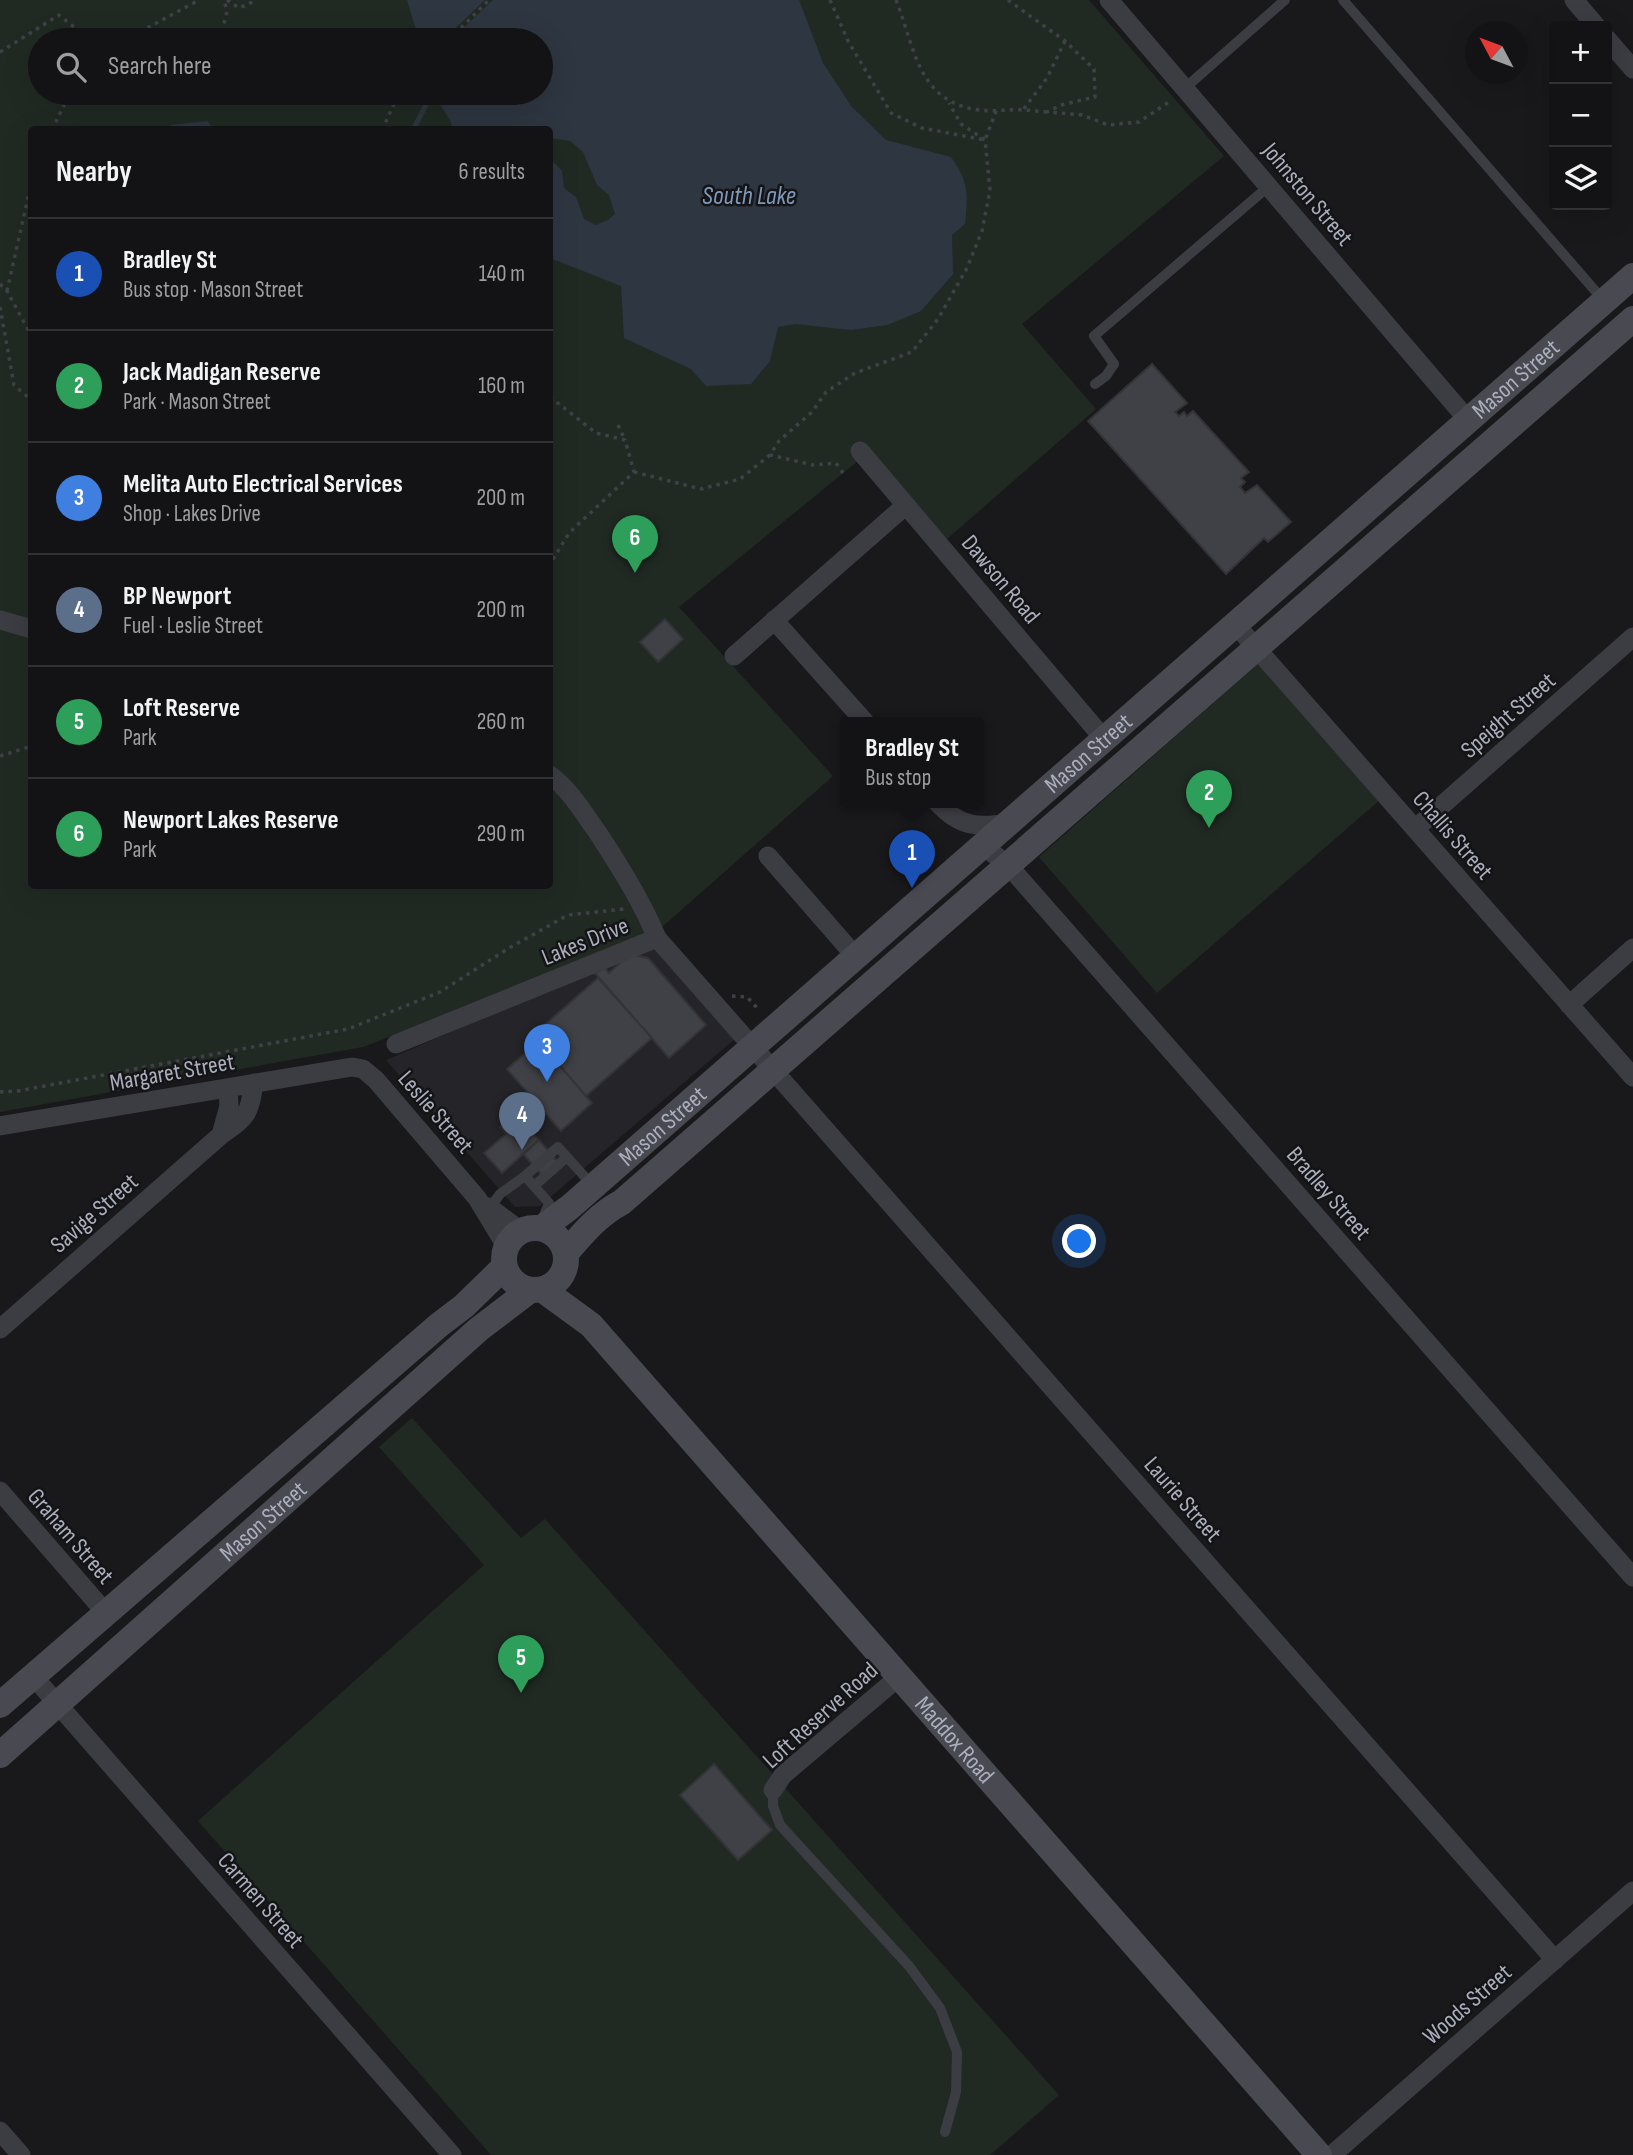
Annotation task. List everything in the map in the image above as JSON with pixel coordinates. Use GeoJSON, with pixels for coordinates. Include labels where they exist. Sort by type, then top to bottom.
{"type":"FeatureCollection","features":[{"type":"Feature","properties":{"kind":"street","name":"Johnston Street"},"geometry":{"type":"LineString","coordinates":[[1109,0],[1468,420]]}},
{"type":"Feature","properties":{"kind":"street"},"geometry":{"type":"LineString","coordinates":[[1574,0],[1592,21]]}},
{"type":"Feature","properties":{"kind":"street"},"geometry":{"type":"LineString","coordinates":[[1612,45],[1633,69]]}},
{"type":"Feature","properties":{"kind":"street","name":"Mason Street"},"geometry":{"type":"LineString","coordinates":[[0,1705],[464,1306],[523,1240],[593,1186],[1633,276]]}},
{"type":"Feature","properties":{"kind":"street","name":"Mason Street"},"geometry":{"type":"LineString","coordinates":[[565,1262],[589,1226],[606,1210],[622,1202],[774,1071],[1633,318]]}},
{"type":"Feature","properties":{"kind":"street","name":"Dawson Road"},"geometry":{"type":"LineString","coordinates":[[860,451],[1104,738]]}},
{"type":"Feature","properties":{"kind":"street"},"geometry":{"type":"LineString","coordinates":[[734,656],[906,505]]}},
{"type":"Feature","properties":{"kind":"street"},"geometry":{"type":"LineString","coordinates":[[0,620],[28,628]]}},
{"type":"Feature","properties":{"kind":"street"},"geometry":{"type":"LineString","coordinates":[[774,620],[861,717]]}},
{"type":"Feature","properties":{"kind":"street","name":"Challis Street"},"geometry":{"type":"LineString","coordinates":[[1236,625],[1633,1077]]}},
{"type":"Feature","properties":{"kind":"street","name":"Speight Street"},"geometry":{"type":"LineString","coordinates":[[1415,829],[1633,637]]}},
{"type":"Feature","properties":{"kind":"street"},"geometry":{"type":"LineString","coordinates":[[553,777],[564,785],[586,817],[644,908],[657,937]]}},
{"type":"Feature","properties":{"kind":"street"},"geometry":{"type":"LineString","coordinates":[[942,808],[962,822],[983,827],[1010,823]]}},
{"type":"Feature","properties":{"kind":"street","name":"Bradley Street"},"geometry":{"type":"LineString","coordinates":[[983,846],[1009,865],[1633,1577]]}},
{"type":"Feature","properties":{"kind":"street"},"geometry":{"type":"LineString","coordinates":[[768,856],[856,957]]}},
{"type":"Feature","properties":{"kind":"street","name":"Lakes Drive"},"geometry":{"type":"LineString","coordinates":[[396,1044],[657,937],[774,1071]]}},
{"type":"Feature","properties":{"kind":"street"},"geometry":{"type":"LineString","coordinates":[[1569,1005],[1633,948]]}},
{"type":"Feature","properties":{"kind":"street","name":"Margaret Street"},"geometry":{"type":"LineString","coordinates":[[0,1126],[352,1067]]}},
{"type":"Feature","properties":{"kind":"street","name":"Leslie Street"},"geometry":{"type":"LineString","coordinates":[[352,1067],[363,1069],[376,1080],[485,1206],[523,1240]]}},
{"type":"Feature","properties":{"kind":"street","name":"Laurie Street"},"geometry":{"type":"LineString","coordinates":[[774,1071],[1555,1960]]}},
{"type":"Feature","properties":{"kind":"street","name":"Savige Street"},"geometry":{"type":"LineString","coordinates":[[0,1329],[221,1135],[244,1119],[250,1107],[254,1083]]}},
{"type":"Feature","properties":{"kind":"street"},"geometry":{"type":"LineString","coordinates":[[221,1135],[229,1106],[228,1088]]}},
{"type":"Feature","properties":{"kind":"street"},"geometry":{"type":"LineString","coordinates":[[558,1237],[565,1262],[552,1286],[536,1290],[513,1282],[523,1240],[558,1237]]}},
{"type":"Feature","properties":{"kind":"street","name":"Maddox Road"},"geometry":{"type":"LineString","coordinates":[[565,1262],[591,1325]]}},
{"type":"Feature","properties":{"kind":"street","name":"Mason Street"},"geometry":{"type":"LineString","coordinates":[[0,1755],[479,1329],[536,1290]]}},
{"type":"Feature","properties":{"kind":"street","name":"Maddox Road"},"geometry":{"type":"LineString","coordinates":[[536,1290],[591,1325],[1320,2155]]}},
{"type":"Feature","properties":{"kind":"street","name":"Graham Street"},"geometry":{"type":"LineString","coordinates":[[2,1498],[105,1612]]}},
{"type":"Feature","properties":{"kind":"street","name":"Carmen Street"},"geometry":{"type":"LineString","coordinates":[[33,1676],[452,2155]]}},
{"type":"Feature","properties":{"kind":"street","name":"Loft Reserve Road"},"geometry":{"type":"LineString","coordinates":[[773,1790],[783,1775],[900,1676]]}},
{"type":"Feature","properties":{"kind":"street","name":"Woods Street"},"geometry":{"type":"LineString","coordinates":[[1332,2155],[1633,1891]]}},
{"type":"Feature","properties":{"kind":"street"},"geometry":{"type":"LineString","coordinates":[[0,2131],[21,2155]]}},
{"type":"Feature","properties":{"kind":"lane"},"geometry":{"type":"LineString","coordinates":[[1185,88],[1285,0]]}},
{"type":"Feature","properties":{"kind":"lane"},"geometry":{"type":"LineString","coordinates":[[1343,0],[1604,301]]}},
{"type":"Feature","properties":{"kind":"lane"},"geometry":{"type":"LineString","coordinates":[[1095,384],[1106,376],[1114,364],[1094,336],[1269,186]]}},
{"type":"Feature","properties":{"kind":"lane"},"geometry":{"type":"LineString","coordinates":[[485,1206],[558,1147],[593,1186]]}},
{"type":"Feature","properties":{"kind":"lane"},"geometry":{"type":"LineString","coordinates":[[534,1186],[567,1157]]}},
{"type":"Feature","properties":{"kind":"lane"},"geometry":{"type":"LineString","coordinates":[[523,1240],[549,1203],[525,1176]]}},
{"type":"Feature","properties":{"kind":"lane"},"geometry":{"type":"LineString","coordinates":[[773,1790],[773,1805],[780,1825],[909,1966],[940,2008],[957,2052],[956,2092],[945,2132]]}},
{"type":"Feature","properties":{"kind":"path"},"geometry":{"type":"LineString","coordinates":[[147,28],[198,0]]}},
{"type":"Feature","properties":{"kind":"path"},"geometry":{"type":"LineString","coordinates":[[225,0],[239,8],[257,0]]}},
{"type":"Feature","properties":{"kind":"path"},"geometry":{"type":"LineString","coordinates":[[223,28],[227,11],[225,0]]}},
{"type":"Feature","properties":{"kind":"path"},"geometry":{"type":"LineString","coordinates":[[461,28],[489,0]]}},
{"type":"Feature","properties":{"kind":"path"},"geometry":{"type":"LineString","coordinates":[[830,0],[848,41],[891,113],[922,128],[985,140]]}},
{"type":"Feature","properties":{"kind":"path"},"geometry":{"type":"LineString","coordinates":[[895,0],[920,71],[949,103],[961,124],[985,140]]}},
{"type":"Feature","properties":{"kind":"path"},"geometry":{"type":"LineString","coordinates":[[1009,0],[1065,41],[1094,69],[1095,97],[1061,105],[1047,112]]}},
{"type":"Feature","properties":{"kind":"path"},"geometry":{"type":"LineString","coordinates":[[38,28],[59,15],[76,28]]}},
{"type":"Feature","properties":{"kind":"path"},"geometry":{"type":"LineString","coordinates":[[0,52],[28,34]]}},
{"type":"Feature","properties":{"kind":"path"},"geometry":{"type":"LineString","coordinates":[[1023,110],[1047,78],[1065,41]]}},
{"type":"Feature","properties":{"kind":"path"},"geometry":{"type":"LineString","coordinates":[[949,103],[980,110],[1023,110],[1082,115],[1108,125],[1139,122],[1174,99],[1185,88]]}},
{"type":"Feature","properties":{"kind":"path"},"geometry":{"type":"LineString","coordinates":[[54,126],[64,105]]}},
{"type":"Feature","properties":{"kind":"path"},"geometry":{"type":"LineString","coordinates":[[383,126],[393,105]]}},
{"type":"Feature","properties":{"kind":"path"},"geometry":{"type":"LineString","coordinates":[[634,472],[701,489],[740,478],[770,455],[779,441],[812,412],[826,392],[855,373],[912,352],[938,319],[967,268],[982,231],[990,190],[985,140],[998,109]]}},
{"type":"Feature","properties":{"kind":"path"},"geometry":{"type":"LineString","coordinates":[[7,291],[28,198]]}},
{"type":"Feature","properties":{"kind":"path"},"geometry":{"type":"LineString","coordinates":[[0,284],[7,291],[28,330]]}},
{"type":"Feature","properties":{"kind":"path"},"geometry":{"type":"LineString","coordinates":[[0,307],[14,385],[28,397]]}},
{"type":"Feature","properties":{"kind":"path"},"geometry":{"type":"LineString","coordinates":[[553,399],[596,432],[625,440]]}},
{"type":"Feature","properties":{"kind":"path"},"geometry":{"type":"LineString","coordinates":[[618,425],[634,472]]}},
{"type":"Feature","properties":{"kind":"path"},"geometry":{"type":"LineString","coordinates":[[770,455],[813,465],[836,463],[843,473]]}},
{"type":"Feature","properties":{"kind":"path"},"geometry":{"type":"LineString","coordinates":[[553,559],[569,533],[634,472]]}},
{"type":"Feature","properties":{"kind":"path"},"geometry":{"type":"LineString","coordinates":[[0,757],[28,747]]}},
{"type":"Feature","properties":{"kind":"path"},"geometry":{"type":"LineString","coordinates":[[0,1092],[18,1091],[348,1029],[440,992],[509,948],[568,915],[644,908]]}},
{"type":"Feature","properties":{"kind":"shaded area"},"geometry":{"type":"Polygon","coordinates":[[[0,0],[1089,0],[1224,156],[1022,324],[1096,409],[947,539],[869,452],[679,607],[833,776],[653,935],[363,1047],[0,1112],[0,0]]]}},
{"type":"Feature","properties":{"kind":"shaded area"},"geometry":{"type":"Polygon","coordinates":[[[1262,660],[1381,799],[1157,993],[1039,857],[1262,660]]]}},
{"type":"Feature","properties":{"kind":"shaded area"},"geometry":{"type":"Polygon","coordinates":[[[653,945],[736,1038],[540,1206],[515,1207],[386,1060],[653,945]]]}},
{"type":"Feature","properties":{"kind":"shaded area"},"geometry":{"type":"Polygon","coordinates":[[[412,1418],[521,1538],[545,1519],[1059,2095],[990,2155],[491,2155],[198,1821],[484,1565],[379,1447],[412,1418]]]}},
{"type":"Feature","properties":{"kind":"water"},"geometry":{"type":"Polygon","coordinates":[[[407,0],[485,0],[456,28],[415,28],[407,0]]]}},
{"type":"Feature","properties":{"kind":"water","name":"South Lake"},"geometry":{"type":"Polygon","coordinates":[[[493,0],[799,0],[823,63],[851,106],[886,140],[951,157],[957,166],[966,189],[967,205],[965,224],[952,235],[953,274],[921,311],[887,325],[851,330],[795,324],[778,327],[770,361],[751,384],[706,386],[691,369],[624,338],[621,286],[553,259],[553,161],[562,171],[564,188],[576,197],[584,219],[596,225],[615,214],[609,195],[597,185],[583,152],[570,141],[553,138],[553,126],[452,126],[440,105],[553,105],[553,28],[464,28],[493,0]]]}},
{"type":"Feature","properties":{"kind":"water"},"geometry":{"type":"Polygon","coordinates":[[[208,121],[211,126],[170,126],[208,121]]]}},
{"type":"Feature","properties":{"kind":"building"},"geometry":{"type":"Polygon","coordinates":[[[1152,364],[1187,403],[1175,412],[1179,416],[1184,412],[1187,416],[1193,411],[1249,472],[1241,478],[1245,482],[1240,487],[1245,493],[1257,485],[1291,522],[1268,542],[1264,538],[1226,574],[1088,421],[1152,364]]]}},
{"type":"Feature","properties":{"kind":"building"},"geometry":{"type":"Polygon","coordinates":[[[665,619],[683,639],[658,662],[640,642],[665,619]]]}},
{"type":"Feature","properties":{"kind":"building"},"geometry":{"type":"Polygon","coordinates":[[[634,955],[648,958],[706,1025],[669,1058],[595,973],[605,968],[609,973],[634,955]]]}},
{"type":"Feature","properties":{"kind":"building"},"geometry":{"type":"Polygon","coordinates":[[[598,978],[652,1038],[586,1096],[533,1035],[598,978]]]}},
{"type":"Feature","properties":{"kind":"building"},"geometry":{"type":"Polygon","coordinates":[[[539,1041],[592,1103],[561,1131],[507,1069],[539,1041]]]}},
{"type":"Feature","properties":{"kind":"building"},"geometry":{"type":"Polygon","coordinates":[[[514,1113],[539,1140],[502,1173],[484,1153],[506,1134],[500,1127],[514,1113]]]}},
{"type":"Feature","properties":{"kind":"building"},"geometry":{"type":"Polygon","coordinates":[[[539,1140],[561,1166],[546,1179],[523,1154],[539,1140]]]}},
{"type":"Feature","properties":{"kind":"building"},"geometry":{"type":"Polygon","coordinates":[[[714,1764],[772,1830],[738,1860],[680,1795],[714,1764]]]}},
{"type":"Feature","properties":{"kind":"waterway"},"geometry":{"type":"LineString","coordinates":[[415,126],[426,105]]}},
{"type":"Feature","properties":{"kind":"place","name":"Newport Lakes Reserve"},"geometry":{"type":"Point","coordinates":[635,573]}},
{"type":"Feature","properties":{"kind":"place","name":"Jack Madigan Reserve"},"geometry":{"type":"Point","coordinates":[1209,828]}},
{"type":"Feature","properties":{"kind":"place","name":"Bradley St"},"geometry":{"type":"Point","coordinates":[912,888]}},
{"type":"Feature","properties":{"kind":"place","name":"Melita Auto Electrical Services"},"geometry":{"type":"Point","coordinates":[547,1082]}},
{"type":"Feature","properties":{"kind":"place","name":"BP Newport"},"geometry":{"type":"Point","coordinates":[522,1150]}},
{"type":"Feature","properties":{"kind":"place","name":"Loft Reserve"},"geometry":{"type":"Point","coordinates":[521,1693]}}]}
